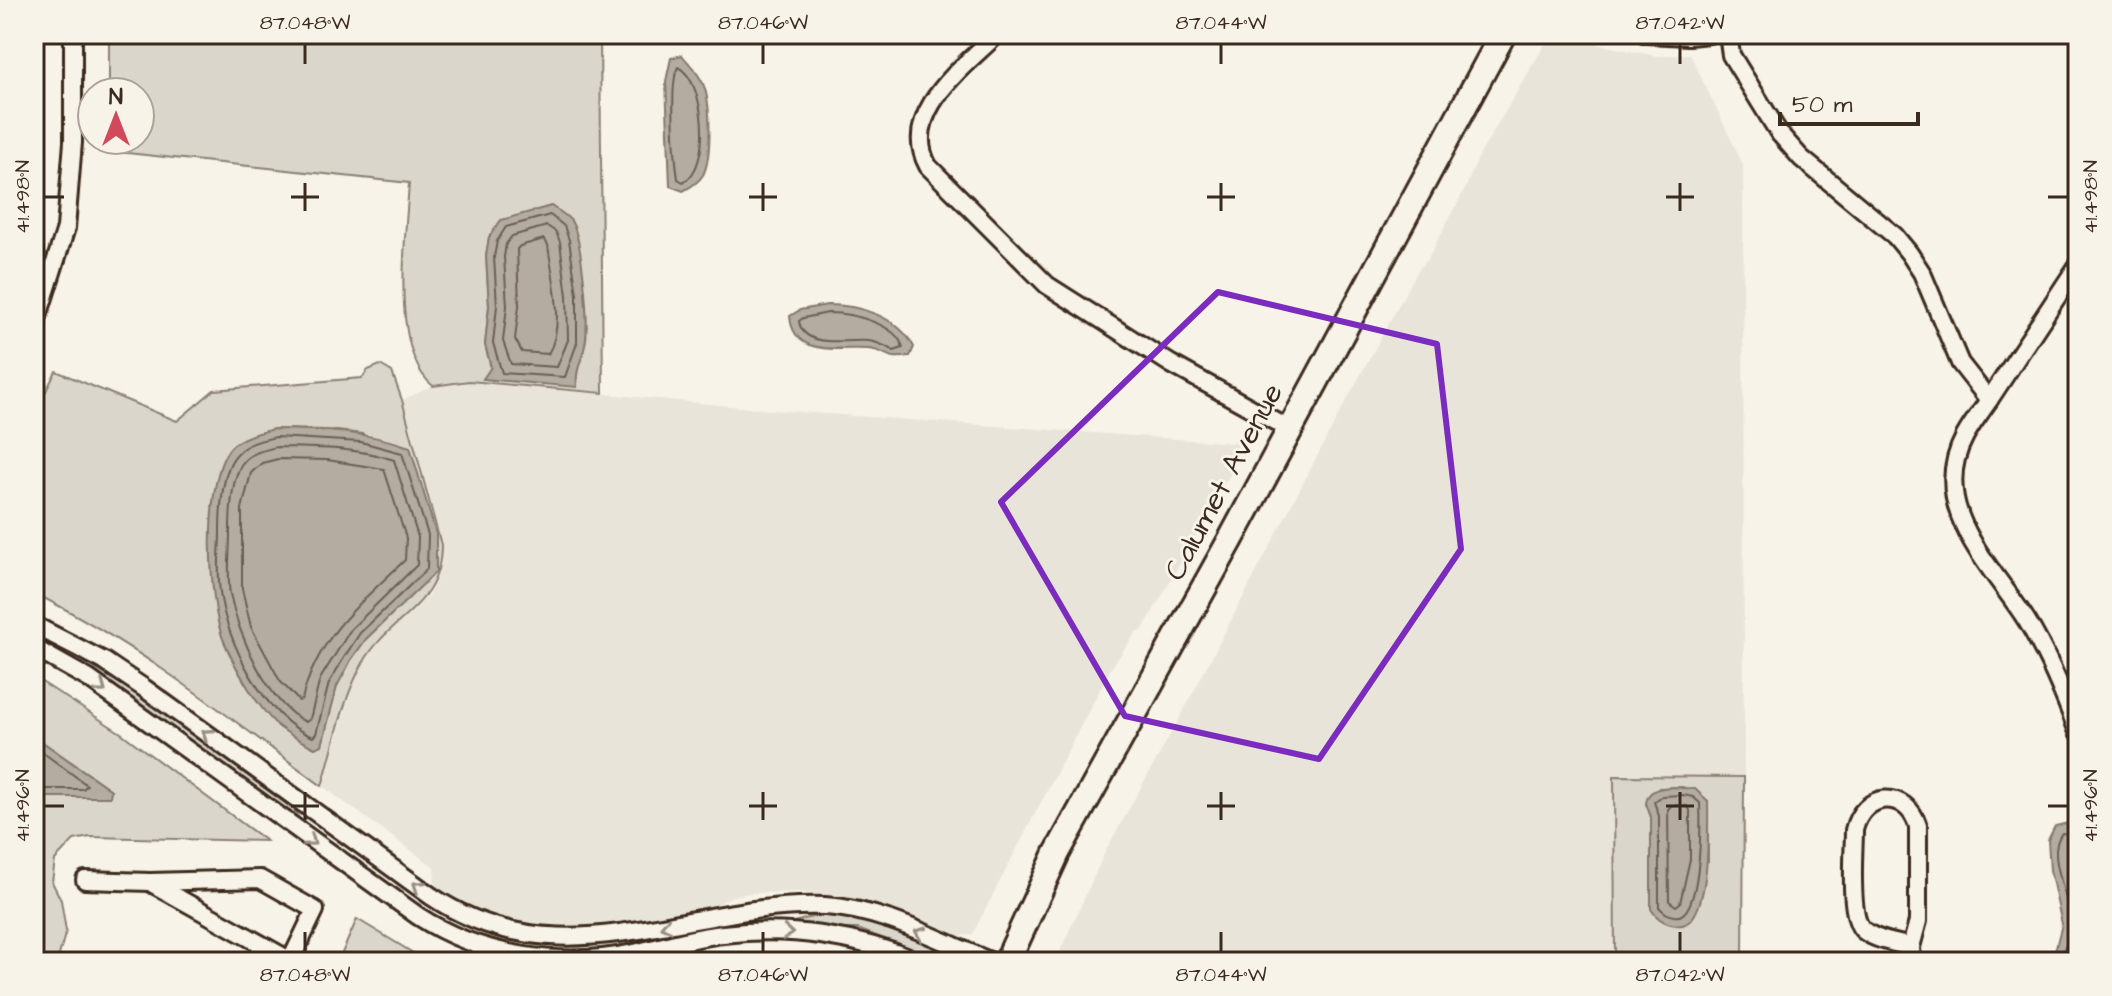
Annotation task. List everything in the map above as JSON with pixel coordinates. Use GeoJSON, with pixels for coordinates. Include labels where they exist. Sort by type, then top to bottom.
{"type":"FeatureCollection","features":[{"type":"Feature","properties":{"kind":"main road","name":"Calumet Avenue"},"geometry":{"type":"LineString","coordinates":[[1007,962],[1057,853],[1502,34]]}},
{"type":"Feature","properties":{"kind":"street"},"geometry":{"type":"LineString","coordinates":[[34,329],[66,228],[73,142],[73,34]]}},
{"type":"Feature","properties":{"kind":"street"},"geometry":{"type":"LineString","coordinates":[[997,34],[937,94],[925,114],[920,152],[928,166],[1047,285],[1171,364],[1289,429]]}},
{"type":"Feature","properties":{"kind":"street"},"geometry":{"type":"LineString","coordinates":[[1646,34],[1709,34]]}},
{"type":"Feature","properties":{"kind":"street"},"geometry":{"type":"LineString","coordinates":[[1728,34],[1731,55],[1779,133],[1801,158],[1895,236],[1909,253],[1922,273],[1960,363],[1989,400]]}},
{"type":"Feature","properties":{"kind":"street"},"geometry":{"type":"LineString","coordinates":[[2078,265],[1964,438],[1954,482],[1965,531],[1978,554],[2028,622],[2064,695],[2078,732]]}},
{"type":"Feature","properties":{"kind":"street"},"geometry":{"type":"LineString","coordinates":[[34,625],[104,661],[435,898],[470,917],[532,933],[582,937],[644,931],[747,910],[828,906],[902,925],[992,962]]}},
{"type":"Feature","properties":{"kind":"street"},"geometry":{"type":"LineString","coordinates":[[34,648],[89,679],[418,916],[463,939],[525,957],[569,961],[632,954],[724,933],[770,932],[834,936],[868,943],[919,962]]}},
{"type":"Feature","properties":{"kind":"street"},"geometry":{"type":"LineString","coordinates":[[1888,799],[1901,802],[1913,811],[1918,826],[1918,921],[1911,954],[1862,929],[1855,916],[1854,830],[1858,817],[1874,801],[1888,799]]}},
{"type":"Feature","properties":{"kind":"street"},"geometry":{"type":"LineString","coordinates":[[85,880],[260,879],[315,910],[290,962],[150,882]]}},
{"type":"Feature","properties":{"kind":"highlighted area"},"geometry":{"type":"Polygon","coordinates":[[[1218,292],[1437,344],[1461,549],[1319,759],[1125,716],[1001,502],[1218,292]]]}},
{"type":"Feature","properties":{"kind":"shaded area"},"geometry":{"type":"Polygon","coordinates":[[[109,34],[600,34],[603,393],[469,381],[433,386],[419,369],[405,320],[403,290],[409,183],[156,156],[156,76],[109,76],[109,34]],[[551,206],[521,215],[489,237],[486,256],[489,306],[485,345],[491,368],[484,379],[577,386],[575,372],[585,294],[577,238],[571,221],[551,206]]]}},
{"type":"Feature","properties":{"kind":"shaded area"},"geometry":{"type":"Polygon","coordinates":[[[1551,34],[1576,34],[1601,45],[1656,56],[1690,54],[1743,164],[1744,777],[1614,777],[1615,962],[1055,962],[1106,850],[1183,712],[1344,405],[1418,270],[1428,258],[1480,154],[1551,34]]]}},
{"type":"Feature","properties":{"kind":"shaded area"},"geometry":{"type":"Polygon","coordinates":[[[380,365],[392,372],[441,545],[439,566],[424,598],[374,646],[363,663],[344,708],[322,786],[147,659],[34,593],[34,415],[56,371],[177,421],[214,390],[362,378],[368,370],[380,365]],[[274,429],[251,435],[212,505],[255,698],[278,726],[315,748],[322,745],[337,686],[351,660],[366,639],[435,572],[363,434],[274,429]]]}},
{"type":"Feature","properties":{"kind":"shaded area"},"geometry":{"type":"Polygon","coordinates":[[[469,381],[772,410],[1247,444],[1142,631],[1137,631],[1111,668],[972,935],[953,936],[878,906],[800,892],[732,896],[720,903],[624,927],[541,928],[486,914],[444,896],[435,885],[434,867],[322,786],[363,662],[386,632],[428,596],[441,564],[441,545],[402,400],[433,386],[469,381]]]}},
{"type":"Feature","properties":{"kind":"shaded area"},"geometry":{"type":"Polygon","coordinates":[[[34,635],[141,697],[301,815],[280,808],[82,667],[34,639],[34,635]]]}},
{"type":"Feature","properties":{"kind":"shaded area"},"geometry":{"type":"Polygon","coordinates":[[[34,677],[121,733],[266,841],[90,837],[74,840],[55,860],[52,882],[61,900],[66,931],[57,962],[34,962],[35,807],[47,797],[109,797],[111,790],[34,736],[34,677]]]}},
{"type":"Feature","properties":{"kind":"shaded area"},"geometry":{"type":"Polygon","coordinates":[[[1614,776],[1744,777],[1743,962],[1615,962],[1614,776]],[[1683,787],[1659,788],[1646,804],[1651,817],[1651,867],[1708,861],[1708,801],[1683,787]]]}},
{"type":"Feature","properties":{"kind":"shaded area"},"geometry":{"type":"Polygon","coordinates":[[[820,915],[853,918],[888,929],[954,956],[957,962],[944,962],[858,929],[782,925],[820,915]]]}},
{"type":"Feature","properties":{"kind":"shaded area"},"geometry":{"type":"Polygon","coordinates":[[[357,919],[428,962],[338,962],[357,919]]]}},
{"type":"Feature","properties":{"kind":"water"},"geometry":{"type":"Polygon","coordinates":[[[682,55],[704,86],[710,131],[703,175],[683,191],[670,186],[666,81],[671,58],[682,55]]]}},
{"type":"Feature","properties":{"kind":"water"},"geometry":{"type":"Polygon","coordinates":[[[551,206],[571,221],[582,262],[586,335],[577,387],[483,379],[491,367],[485,345],[489,306],[486,256],[489,237],[501,220],[551,206]]]}},
{"type":"Feature","properties":{"kind":"water"},"geometry":{"type":"Polygon","coordinates":[[[827,305],[852,307],[888,320],[907,336],[914,347],[910,356],[895,357],[868,349],[819,348],[799,339],[790,316],[800,310],[827,305]]]}},
{"type":"Feature","properties":{"kind":"water"},"geometry":{"type":"Polygon","coordinates":[[[274,429],[360,435],[410,447],[436,534],[436,572],[366,639],[351,660],[337,686],[322,745],[315,748],[278,726],[254,697],[223,639],[214,598],[212,512],[221,464],[230,448],[239,441],[274,429]]]}},
{"type":"Feature","properties":{"kind":"water"},"geometry":{"type":"Polygon","coordinates":[[[34,736],[111,790],[110,797],[48,797],[35,807],[34,813],[34,736]]]}},
{"type":"Feature","properties":{"kind":"water"},"geometry":{"type":"Polygon","coordinates":[[[1673,787],[1695,789],[1708,801],[1706,874],[1702,894],[1697,911],[1688,922],[1677,925],[1662,920],[1651,909],[1651,817],[1646,803],[1652,792],[1673,787]]]}},
{"type":"Feature","properties":{"kind":"water"},"geometry":{"type":"Polygon","coordinates":[[[2068,823],[2078,829],[2078,962],[2052,962],[2062,924],[2050,870],[2048,840],[2055,826],[2068,823]]]}}]}
